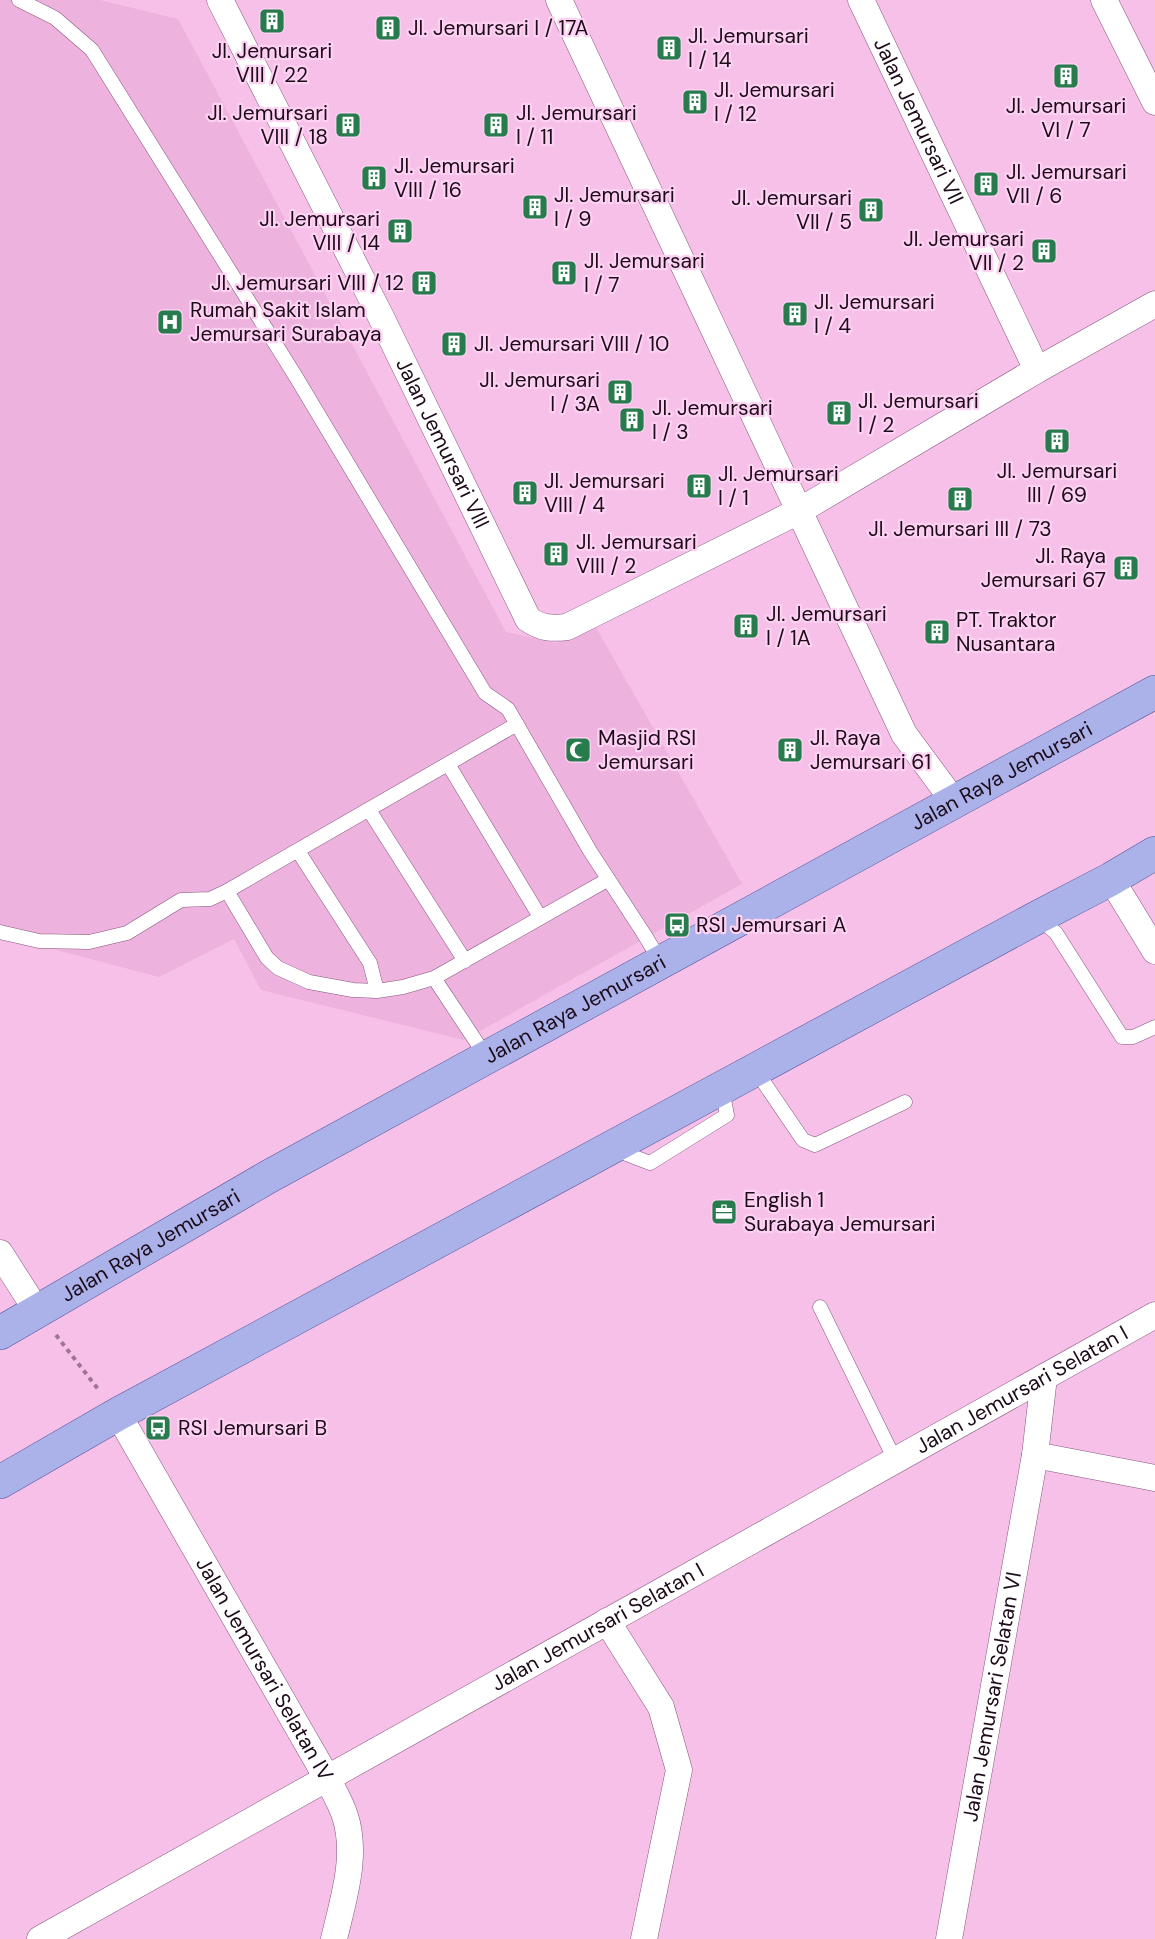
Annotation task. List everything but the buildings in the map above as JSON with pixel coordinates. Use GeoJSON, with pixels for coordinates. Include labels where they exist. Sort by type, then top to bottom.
{"type":"FeatureCollection","features":[{"type":"Feature","properties":{"kind":"main road","name":"Jalan Raya Jemursari"},"geometry":{"type":"LineString","coordinates":[[0,1333],[45,1321],[268,1177],[1155,692]]}},
{"type":"Feature","properties":{"kind":"main road"},"geometry":{"type":"LineString","coordinates":[[0,1482],[109,1403],[612,1148],[1112,879],[1155,853]]}},
{"type":"Feature","properties":{"kind":"street","name":"Jalan Jemursari VIII"},"geometry":{"type":"LineString","coordinates":[[220,0],[381,317],[528,619],[537,626],[567,627],[799,511],[1037,370],[1155,304]]}},
{"type":"Feature","properties":{"kind":"street"},"geometry":{"type":"LineString","coordinates":[[559,0],[904,734],[955,803]]}},
{"type":"Feature","properties":{"kind":"street","name":"Jalan Jemursari VII"},"geometry":{"type":"LineString","coordinates":[[861,0],[1037,370]]}},
{"type":"Feature","properties":{"kind":"street"},"geometry":{"type":"LineString","coordinates":[[1104,0],[1155,102]]}},
{"type":"Feature","properties":{"kind":"street"},"geometry":{"type":"LineString","coordinates":[[1112,879],[1148,925],[1155,951]]}},
{"type":"Feature","properties":{"kind":"street"},"geometry":{"type":"LineString","coordinates":[[0,1253],[45,1321]]}},
{"type":"Feature","properties":{"kind":"street","name":"Jalan Jemursari Selatan I"},"geometry":{"type":"LineString","coordinates":[[40,1939],[1155,1315]]}},
{"type":"Feature","properties":{"kind":"street","name":"Jalan Jemursari Selatan VI"},"geometry":{"type":"LineString","coordinates":[[949,1939],[1035,1455],[1044,1377]]}},
{"type":"Feature","properties":{"kind":"street","name":"Jalan Jemursari Selatan IV"},"geometry":{"type":"LineString","coordinates":[[109,1403],[327,1778],[346,1816],[351,1852],[347,1884],[334,1939]]}},
{"type":"Feature","properties":{"kind":"street"},"geometry":{"type":"LineString","coordinates":[[1035,1455],[1155,1478]]}},
{"type":"Feature","properties":{"kind":"street"},"geometry":{"type":"LineString","coordinates":[[607,1621],[661,1707],[679,1770],[645,1939]]}},
{"type":"Feature","properties":{"kind":"lane"},"geometry":{"type":"LineString","coordinates":[[19,0],[55,18],[92,50],[296,377],[485,693],[508,709],[607,880],[661,962]]}},
{"type":"Feature","properties":{"kind":"lane"},"geometry":{"type":"LineString","coordinates":[[0,932],[39,941],[89,942],[127,933],[181,900],[210,899],[227,891],[517,724]]}},
{"type":"Feature","properties":{"kind":"lane"},"geometry":{"type":"LineString","coordinates":[[448,764],[540,917]]}},
{"type":"Feature","properties":{"kind":"lane"},"geometry":{"type":"LineString","coordinates":[[369,810],[465,961]]}},
{"type":"Feature","properties":{"kind":"lane"},"geometry":{"type":"LineString","coordinates":[[298,851],[370,963],[377,991]]}},
{"type":"Feature","properties":{"kind":"lane"},"geometry":{"type":"LineString","coordinates":[[227,891],[267,958],[278,968],[309,982],[354,990],[377,991],[403,987],[434,978],[607,880]]}},
{"type":"Feature","properties":{"kind":"lane"},"geometry":{"type":"LineString","coordinates":[[1038,917],[1056,933],[1122,1037],[1133,1037],[1155,1028]]}},
{"type":"Feature","properties":{"kind":"lane"},"geometry":{"type":"LineString","coordinates":[[434,978],[488,1058]]}},
{"type":"Feature","properties":{"kind":"lane"},"geometry":{"type":"LineString","coordinates":[[756,1071],[803,1140],[815,1145],[905,1102]]}},
{"type":"Feature","properties":{"kind":"lane"},"geometry":{"type":"LineString","coordinates":[[820,1307],[895,1460]]}},
{"type":"Feature","properties":{"kind":"path"},"geometry":{"type":"LineString","coordinates":[[45,1321],[109,1403]]}},
{"type":"Feature","properties":{"kind":"shaded area","name":"Rumah Sakit Islam Jemursari Surabaya"},"geometry":{"type":"Polygon","coordinates":[[[0,0],[100,0],[178,19],[506,632],[556,643],[594,624],[742,884],[464,1040],[261,990],[234,939],[159,977],[0,935],[0,0]]]}},
{"type":"Feature","properties":{"kind":"place","name":"Jl. Jemursari VIII / 22"},"geometry":{"type":"Point","coordinates":[272,21]}},
{"type":"Feature","properties":{"kind":"place","name":"Jl. Jemursari I / 17A"},"geometry":{"type":"Point","coordinates":[388,28]}},
{"type":"Feature","properties":{"kind":"place","name":"Jl. Jemursari I / 14"},"geometry":{"type":"Point","coordinates":[669,48]}},
{"type":"Feature","properties":{"kind":"place","name":"Jl. Jemursari VI / 7"},"geometry":{"type":"Point","coordinates":[1066,76]}},
{"type":"Feature","properties":{"kind":"place","name":"Jl. Jemursari I / 12"},"geometry":{"type":"Point","coordinates":[695,102]}},
{"type":"Feature","properties":{"kind":"place","name":"Jl. Jemursari VIII / 18"},"geometry":{"type":"Point","coordinates":[348,125]}},
{"type":"Feature","properties":{"kind":"place","name":"Jl. Jemursari I / 11"},"geometry":{"type":"Point","coordinates":[496,125]}},
{"type":"Feature","properties":{"kind":"place","name":"Jl. Jemursari VIII / 16"},"geometry":{"type":"Point","coordinates":[374,178]}},
{"type":"Feature","properties":{"kind":"place","name":"Jl. Jemursari VII / 6"},"geometry":{"type":"Point","coordinates":[986,184]}},
{"type":"Feature","properties":{"kind":"place","name":"Jl. Jemursari I / 9"},"geometry":{"type":"Point","coordinates":[535,207]}},
{"type":"Feature","properties":{"kind":"place","name":"Jl. Jemursari VII / 5"},"geometry":{"type":"Point","coordinates":[871,210]}},
{"type":"Feature","properties":{"kind":"place","name":"Jl. Jemursari VIII / 14"},"geometry":{"type":"Point","coordinates":[400,231]}},
{"type":"Feature","properties":{"kind":"place","name":"Jl. Jemursari VII / 2"},"geometry":{"type":"Point","coordinates":[1044,251]}},
{"type":"Feature","properties":{"kind":"place","name":"Jl. Jemursari I / 7"},"geometry":{"type":"Point","coordinates":[564,273]}},
{"type":"Feature","properties":{"kind":"place","name":"Jl. Jemursari VIII / 12"},"geometry":{"type":"Point","coordinates":[424,283]}},
{"type":"Feature","properties":{"kind":"place","name":"Jl. Jemursari I / 4"},"geometry":{"type":"Point","coordinates":[795,314]}},
{"type":"Feature","properties":{"kind":"place","name":"Rumah Sakit Islam Jemursari Surabaya"},"geometry":{"type":"Point","coordinates":[170,322]}},
{"type":"Feature","properties":{"kind":"place","name":"Jl. Jemursari VIII / 10"},"geometry":{"type":"Point","coordinates":[454,344]}},
{"type":"Feature","properties":{"kind":"place","name":"Jl. Jemursari I / 3A"},"geometry":{"type":"Point","coordinates":[620,392]}},
{"type":"Feature","properties":{"kind":"place","name":"Jl. Jemursari I / 2"},"geometry":{"type":"Point","coordinates":[839,413]}},
{"type":"Feature","properties":{"kind":"place","name":"Jl. Jemursari I / 3"},"geometry":{"type":"Point","coordinates":[632,420]}},
{"type":"Feature","properties":{"kind":"place","name":"Jl. Jemursari III / 69"},"geometry":{"type":"Point","coordinates":[1057,441]}},
{"type":"Feature","properties":{"kind":"place","name":"Jl. Jemursari I / 1"},"geometry":{"type":"Point","coordinates":[699,486]}},
{"type":"Feature","properties":{"kind":"place","name":"Jl. Jemursari VIII / 4"},"geometry":{"type":"Point","coordinates":[525,493]}},
{"type":"Feature","properties":{"kind":"place","name":"Jl. Jemursari III / 73"},"geometry":{"type":"Point","coordinates":[960,499]}},
{"type":"Feature","properties":{"kind":"place","name":"Jl. Jemursari VIII / 2"},"geometry":{"type":"Point","coordinates":[556,554]}},
{"type":"Feature","properties":{"kind":"place","name":"Jl. Raya Jemursari 67"},"geometry":{"type":"Point","coordinates":[1126,568]}},
{"type":"Feature","properties":{"kind":"place","name":"Jl. Jemursari I / 1A"},"geometry":{"type":"Point","coordinates":[746,626]}},
{"type":"Feature","properties":{"kind":"place","name":"PT. Traktor Nusantara"},"geometry":{"type":"Point","coordinates":[937,632]}},
{"type":"Feature","properties":{"kind":"place","name":"Masjid RSI Jemursari"},"geometry":{"type":"Point","coordinates":[578,750]}},
{"type":"Feature","properties":{"kind":"place","name":"Jl. Raya Jemursari 61"},"geometry":{"type":"Point","coordinates":[790,750]}},
{"type":"Feature","properties":{"kind":"place","name":"RSI Jemursari A"},"geometry":{"type":"Point","coordinates":[677,925]}},
{"type":"Feature","properties":{"kind":"place","name":"English 1 Surabaya Jemursari"},"geometry":{"type":"Point","coordinates":[724,1212]}},
{"type":"Feature","properties":{"kind":"place","name":"RSI Jemursari B"},"geometry":{"type":"Point","coordinates":[158,1428]}}]}
